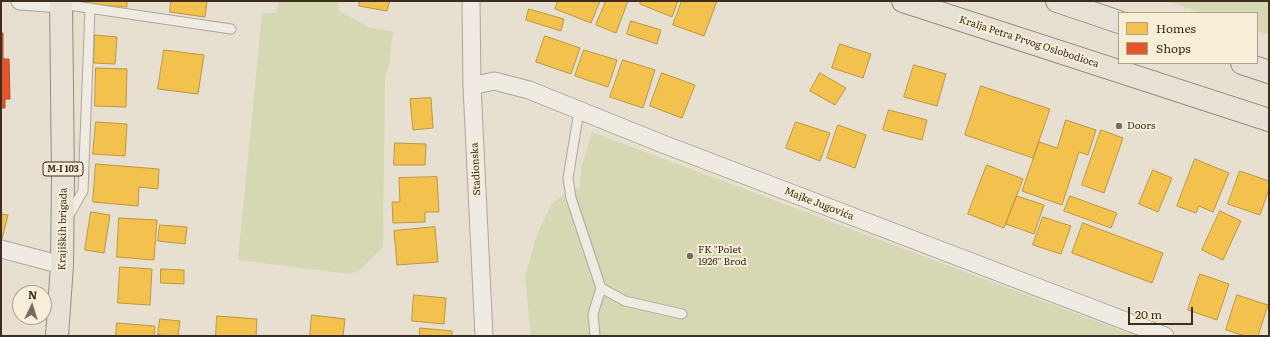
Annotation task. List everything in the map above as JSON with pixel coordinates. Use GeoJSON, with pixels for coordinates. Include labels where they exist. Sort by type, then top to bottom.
{"type":"FeatureCollection","features":[{"type":"Feature","properties":{"kind":"main road","name":"Kralja Petra Prvog Oslobodioca"},"geometry":{"type":"LineString","coordinates":[[903,1],[1269,120]]}},
{"type":"Feature","properties":{"kind":"main road"},"geometry":{"type":"LineString","coordinates":[[1057,1],[1118,22]]}},
{"type":"Feature","properties":{"kind":"main road","name":"Krajiških brigada"},"geometry":{"type":"LineString","coordinates":[[56,336],[62,265],[63,228],[61,3]]}},
{"type":"Feature","properties":{"kind":"main road"},"geometry":{"type":"LineString","coordinates":[[1245,64],[1269,72]]}},
{"type":"Feature","properties":{"kind":"street"},"geometry":{"type":"LineString","coordinates":[[20,1],[61,3]]}},
{"type":"Feature","properties":{"kind":"street","name":"Stadionska"},"geometry":{"type":"LineString","coordinates":[[471,1],[472,86],[484,336]]}},
{"type":"Feature","properties":{"kind":"street","name":"Majke Jugovića"},"geometry":{"type":"LineString","coordinates":[[472,86],[494,81],[529,90],[670,147],[1165,336]]}},
{"type":"Feature","properties":{"kind":"street"},"geometry":{"type":"LineString","coordinates":[[1,249],[62,265]]}},
{"type":"Feature","properties":{"kind":"lane"},"geometry":{"type":"LineString","coordinates":[[61,3],[230,29]]}},
{"type":"Feature","properties":{"kind":"lane"},"geometry":{"type":"LineString","coordinates":[[63,228],[83,191],[90,8]]}},
{"type":"Feature","properties":{"kind":"lane"},"geometry":{"type":"LineString","coordinates":[[579,111],[568,178],[571,198],[601,288],[593,314],[595,336]]}},
{"type":"Feature","properties":{"kind":"lane"},"geometry":{"type":"LineString","coordinates":[[601,288],[625,301],[682,314]]}},
{"type":"Feature","properties":{"kind":"green space"},"geometry":{"type":"Polygon","coordinates":[[[278,1],[338,1],[339,11],[370,28],[393,31],[389,66],[385,76],[383,247],[359,271],[350,274],[238,260],[262,13],[277,13],[278,1]]]}},
{"type":"Feature","properties":{"kind":"green space"},"geometry":{"type":"Polygon","coordinates":[[[1167,1],[1269,1],[1269,35],[1258,31],[1258,12],[1200,12],[1167,1]]]}},
{"type":"Feature","properties":{"kind":"green space","name":"FK \"Polet 1926\" Brod"},"geometry":{"type":"Polygon","coordinates":[[[592,132],[1136,336],[531,336],[525,277],[537,234],[551,205],[566,192],[580,187],[581,168],[592,132]]]}},
{"type":"Feature","properties":{"kind":"building: Homes"},"geometry":{"type":"Polygon","coordinates":[[[88,1],[127,1],[127,7],[88,4],[88,1]]]}},
{"type":"Feature","properties":{"kind":"building: Homes"},"geometry":{"type":"Polygon","coordinates":[[[171,1],[207,1],[205,17],[170,12],[171,1]]]}},
{"type":"Feature","properties":{"kind":"building: Homes"},"geometry":{"type":"Polygon","coordinates":[[[360,1],[390,1],[387,11],[359,6],[360,1]]]}},
{"type":"Feature","properties":{"kind":"building: Homes"},"geometry":{"type":"Polygon","coordinates":[[[558,1],[600,1],[591,23],[555,9],[558,1]]]}},
{"type":"Feature","properties":{"kind":"building: Homes"},"geometry":{"type":"Polygon","coordinates":[[[606,1],[628,1],[616,33],[596,25],[606,1]]]}},
{"type":"Feature","properties":{"kind":"building: Homes"},"geometry":{"type":"Polygon","coordinates":[[[641,1],[678,1],[672,17],[640,4],[641,1]]]}},
{"type":"Feature","properties":{"kind":"building: Homes"},"geometry":{"type":"Polygon","coordinates":[[[682,1],[717,1],[704,36],[673,25],[682,1]]]}},
{"type":"Feature","properties":{"kind":"building: Homes"},"geometry":{"type":"Polygon","coordinates":[[[529,9],[564,19],[561,31],[526,20],[529,9]]]}},
{"type":"Feature","properties":{"kind":"building: Homes"},"geometry":{"type":"Polygon","coordinates":[[[631,21],[661,30],[657,44],[627,34],[631,21]]]}},
{"type":"Feature","properties":{"kind":"building: Homes"},"geometry":{"type":"Polygon","coordinates":[[[95,35],[117,37],[115,64],[94,63],[95,35]]]}},
{"type":"Feature","properties":{"kind":"building: Homes"},"geometry":{"type":"Polygon","coordinates":[[[545,36],[580,48],[571,74],[536,62],[545,36]]]}},
{"type":"Feature","properties":{"kind":"building: Homes"},"geometry":{"type":"Polygon","coordinates":[[[840,44],[871,54],[863,78],[832,68],[840,44]]]}},
{"type":"Feature","properties":{"kind":"building: Homes"},"geometry":{"type":"Polygon","coordinates":[[[164,50],[204,55],[198,94],[158,89],[164,50]]]}},
{"type":"Feature","properties":{"kind":"building: Homes"},"geometry":{"type":"Polygon","coordinates":[[[584,50],[617,60],[608,87],[575,76],[584,50]]]}},
{"type":"Feature","properties":{"kind":"building: Homes"},"geometry":{"type":"Polygon","coordinates":[[[623,60],[655,70],[643,108],[610,97],[623,60]]]}},
{"type":"Feature","properties":{"kind":"building: Homes"},"geometry":{"type":"Polygon","coordinates":[[[914,65],[946,74],[937,106],[904,97],[914,65]]]}},
{"type":"Feature","properties":{"kind":"building: Homes"},"geometry":{"type":"Polygon","coordinates":[[[96,68],[127,69],[126,107],[95,106],[96,68]]]}},
{"type":"Feature","properties":{"kind":"building: Homes"},"geometry":{"type":"Polygon","coordinates":[[[662,73],[695,85],[682,118],[650,106],[662,73]]]}},
{"type":"Feature","properties":{"kind":"building: Homes"},"geometry":{"type":"Polygon","coordinates":[[[820,73],[846,88],[835,105],[810,91],[820,73]]]}},
{"type":"Feature","properties":{"kind":"building: Homes"},"geometry":{"type":"Polygon","coordinates":[[[981,86],[1050,109],[1033,158],[965,135],[981,86]]]}},
{"type":"Feature","properties":{"kind":"building: Homes"},"geometry":{"type":"Polygon","coordinates":[[[431,98],[433,128],[413,130],[410,99],[431,98]]]}},
{"type":"Feature","properties":{"kind":"building: Homes"},"geometry":{"type":"Polygon","coordinates":[[[889,110],[927,120],[922,140],[883,130],[889,110]]]}},
{"type":"Feature","properties":{"kind":"building: Homes"},"geometry":{"type":"Polygon","coordinates":[[[1066,120],[1096,130],[1088,155],[1079,152],[1062,205],[1022,191],[1039,142],[1057,148],[1066,120]]]}},
{"type":"Feature","properties":{"kind":"building: Homes"},"geometry":{"type":"Polygon","coordinates":[[[96,122],[127,124],[125,156],[93,154],[96,122]]]}},
{"type":"Feature","properties":{"kind":"building: Homes"},"geometry":{"type":"Polygon","coordinates":[[[796,122],[830,133],[820,161],[786,148],[796,122]]]}},
{"type":"Feature","properties":{"kind":"building: Homes"},"geometry":{"type":"Polygon","coordinates":[[[838,125],[866,135],[855,168],[827,158],[838,125]]]}},
{"type":"Feature","properties":{"kind":"building: Homes"},"geometry":{"type":"Polygon","coordinates":[[[1101,130],[1123,138],[1104,193],[1082,185],[1101,130]]]}},
{"type":"Feature","properties":{"kind":"building: Homes"},"geometry":{"type":"Polygon","coordinates":[[[395,143],[426,144],[425,165],[394,165],[395,143]]]}},
{"type":"Feature","properties":{"kind":"building: Homes"},"geometry":{"type":"Polygon","coordinates":[[[1195,159],[1229,173],[1213,212],[1199,206],[1196,213],[1177,206],[1195,159]]]}},
{"type":"Feature","properties":{"kind":"building: Homes"},"geometry":{"type":"Polygon","coordinates":[[[96,164],[159,169],[158,189],[139,187],[138,206],[93,202],[96,164]]]}},
{"type":"Feature","properties":{"kind":"building: Homes"},"geometry":{"type":"Polygon","coordinates":[[[987,165],[1023,179],[1004,228],[968,214],[987,165]]]}},
{"type":"Feature","properties":{"kind":"building: Homes"},"geometry":{"type":"Polygon","coordinates":[[[1153,170],[1172,178],[1158,212],[1139,204],[1153,170]]]}},
{"type":"Feature","properties":{"kind":"building: Homes"},"geometry":{"type":"Polygon","coordinates":[[[1240,171],[1269,181],[1269,189],[1260,215],[1228,204],[1240,171]]]}},
{"type":"Feature","properties":{"kind":"building: Homes"},"geometry":{"type":"Polygon","coordinates":[[[437,177],[439,212],[425,212],[425,222],[393,223],[392,202],[400,202],[399,178],[437,177]]]}},
{"type":"Feature","properties":{"kind":"building: Homes"},"geometry":{"type":"Polygon","coordinates":[[[1017,196],[1044,205],[1034,234],[1006,224],[1017,196]]]}},
{"type":"Feature","properties":{"kind":"building: Homes"},"geometry":{"type":"Polygon","coordinates":[[[1070,196],[1117,213],[1111,228],[1064,211],[1070,196]]]}},
{"type":"Feature","properties":{"kind":"building: Homes"},"geometry":{"type":"Polygon","coordinates":[[[1220,211],[1241,221],[1223,260],[1202,250],[1220,211]]]}},
{"type":"Feature","properties":{"kind":"building: Homes"},"geometry":{"type":"Polygon","coordinates":[[[91,212],[110,215],[104,253],[85,250],[91,212]]]}},
{"type":"Feature","properties":{"kind":"building: Homes"},"geometry":{"type":"Polygon","coordinates":[[[1,214],[8,215],[2,239],[1,239],[1,214]]]}},
{"type":"Feature","properties":{"kind":"building: Homes"},"geometry":{"type":"Polygon","coordinates":[[[1043,217],[1071,226],[1061,254],[1033,245],[1043,217]]]}},
{"type":"Feature","properties":{"kind":"building: Homes"},"geometry":{"type":"Polygon","coordinates":[[[119,218],[157,220],[154,260],[117,257],[119,218]]]}},
{"type":"Feature","properties":{"kind":"building: Homes"},"geometry":{"type":"Polygon","coordinates":[[[1083,223],[1163,253],[1152,283],[1072,253],[1083,223]]]}},
{"type":"Feature","properties":{"kind":"building: Homes"},"geometry":{"type":"Polygon","coordinates":[[[160,225],[187,227],[185,244],[158,241],[160,225]]]}},
{"type":"Feature","properties":{"kind":"building: Homes"},"geometry":{"type":"Polygon","coordinates":[[[435,227],[438,262],[397,265],[394,231],[435,227]]]}},
{"type":"Feature","properties":{"kind":"building: Homes"},"geometry":{"type":"Polygon","coordinates":[[[120,267],[152,269],[150,305],[118,303],[120,267]]]}},
{"type":"Feature","properties":{"kind":"building: Homes"},"geometry":{"type":"Polygon","coordinates":[[[161,269],[184,270],[184,284],[161,283],[161,269]]]}},
{"type":"Feature","properties":{"kind":"building: Homes"},"geometry":{"type":"Polygon","coordinates":[[[1200,274],[1229,284],[1217,320],[1188,310],[1200,274]]]}},
{"type":"Feature","properties":{"kind":"building: Homes"},"geometry":{"type":"Polygon","coordinates":[[[414,295],[446,298],[444,324],[412,321],[414,295]]]}},
{"type":"Feature","properties":{"kind":"building: Homes"},"geometry":{"type":"Polygon","coordinates":[[[1237,295],[1268,305],[1258,336],[1245,336],[1226,330],[1237,295]]]}},
{"type":"Feature","properties":{"kind":"building: Homes"},"geometry":{"type":"Polygon","coordinates":[[[312,315],[345,319],[343,336],[310,336],[312,315]]]}},
{"type":"Feature","properties":{"kind":"building: Homes"},"geometry":{"type":"Polygon","coordinates":[[[217,316],[257,319],[256,336],[216,336],[217,316]]]}},
{"type":"Feature","properties":{"kind":"building: Homes"},"geometry":{"type":"Polygon","coordinates":[[[160,319],[180,321],[178,336],[158,335],[160,319]]]}},
{"type":"Feature","properties":{"kind":"building: Homes"},"geometry":{"type":"Polygon","coordinates":[[[117,323],[155,326],[154,336],[116,336],[117,323]]]}},
{"type":"Feature","properties":{"kind":"building: Homes"},"geometry":{"type":"Polygon","coordinates":[[[420,328],[452,331],[452,336],[420,336],[420,328]]]}},
{"type":"Feature","properties":{"kind":"building: Shops"},"geometry":{"type":"Polygon","coordinates":[[[1,33],[3,33],[3,59],[9,59],[10,99],[5,99],[5,108],[1,108],[1,33]]]}},
{"type":"Feature","properties":{"kind":"place","name":"Doors"},"geometry":{"type":"Point","coordinates":[1119,126]}},
{"type":"Feature","properties":{"kind":"place","name":"FK \"Polet 1926\" Brod"},"geometry":{"type":"Point","coordinates":[690,256]}}]}
